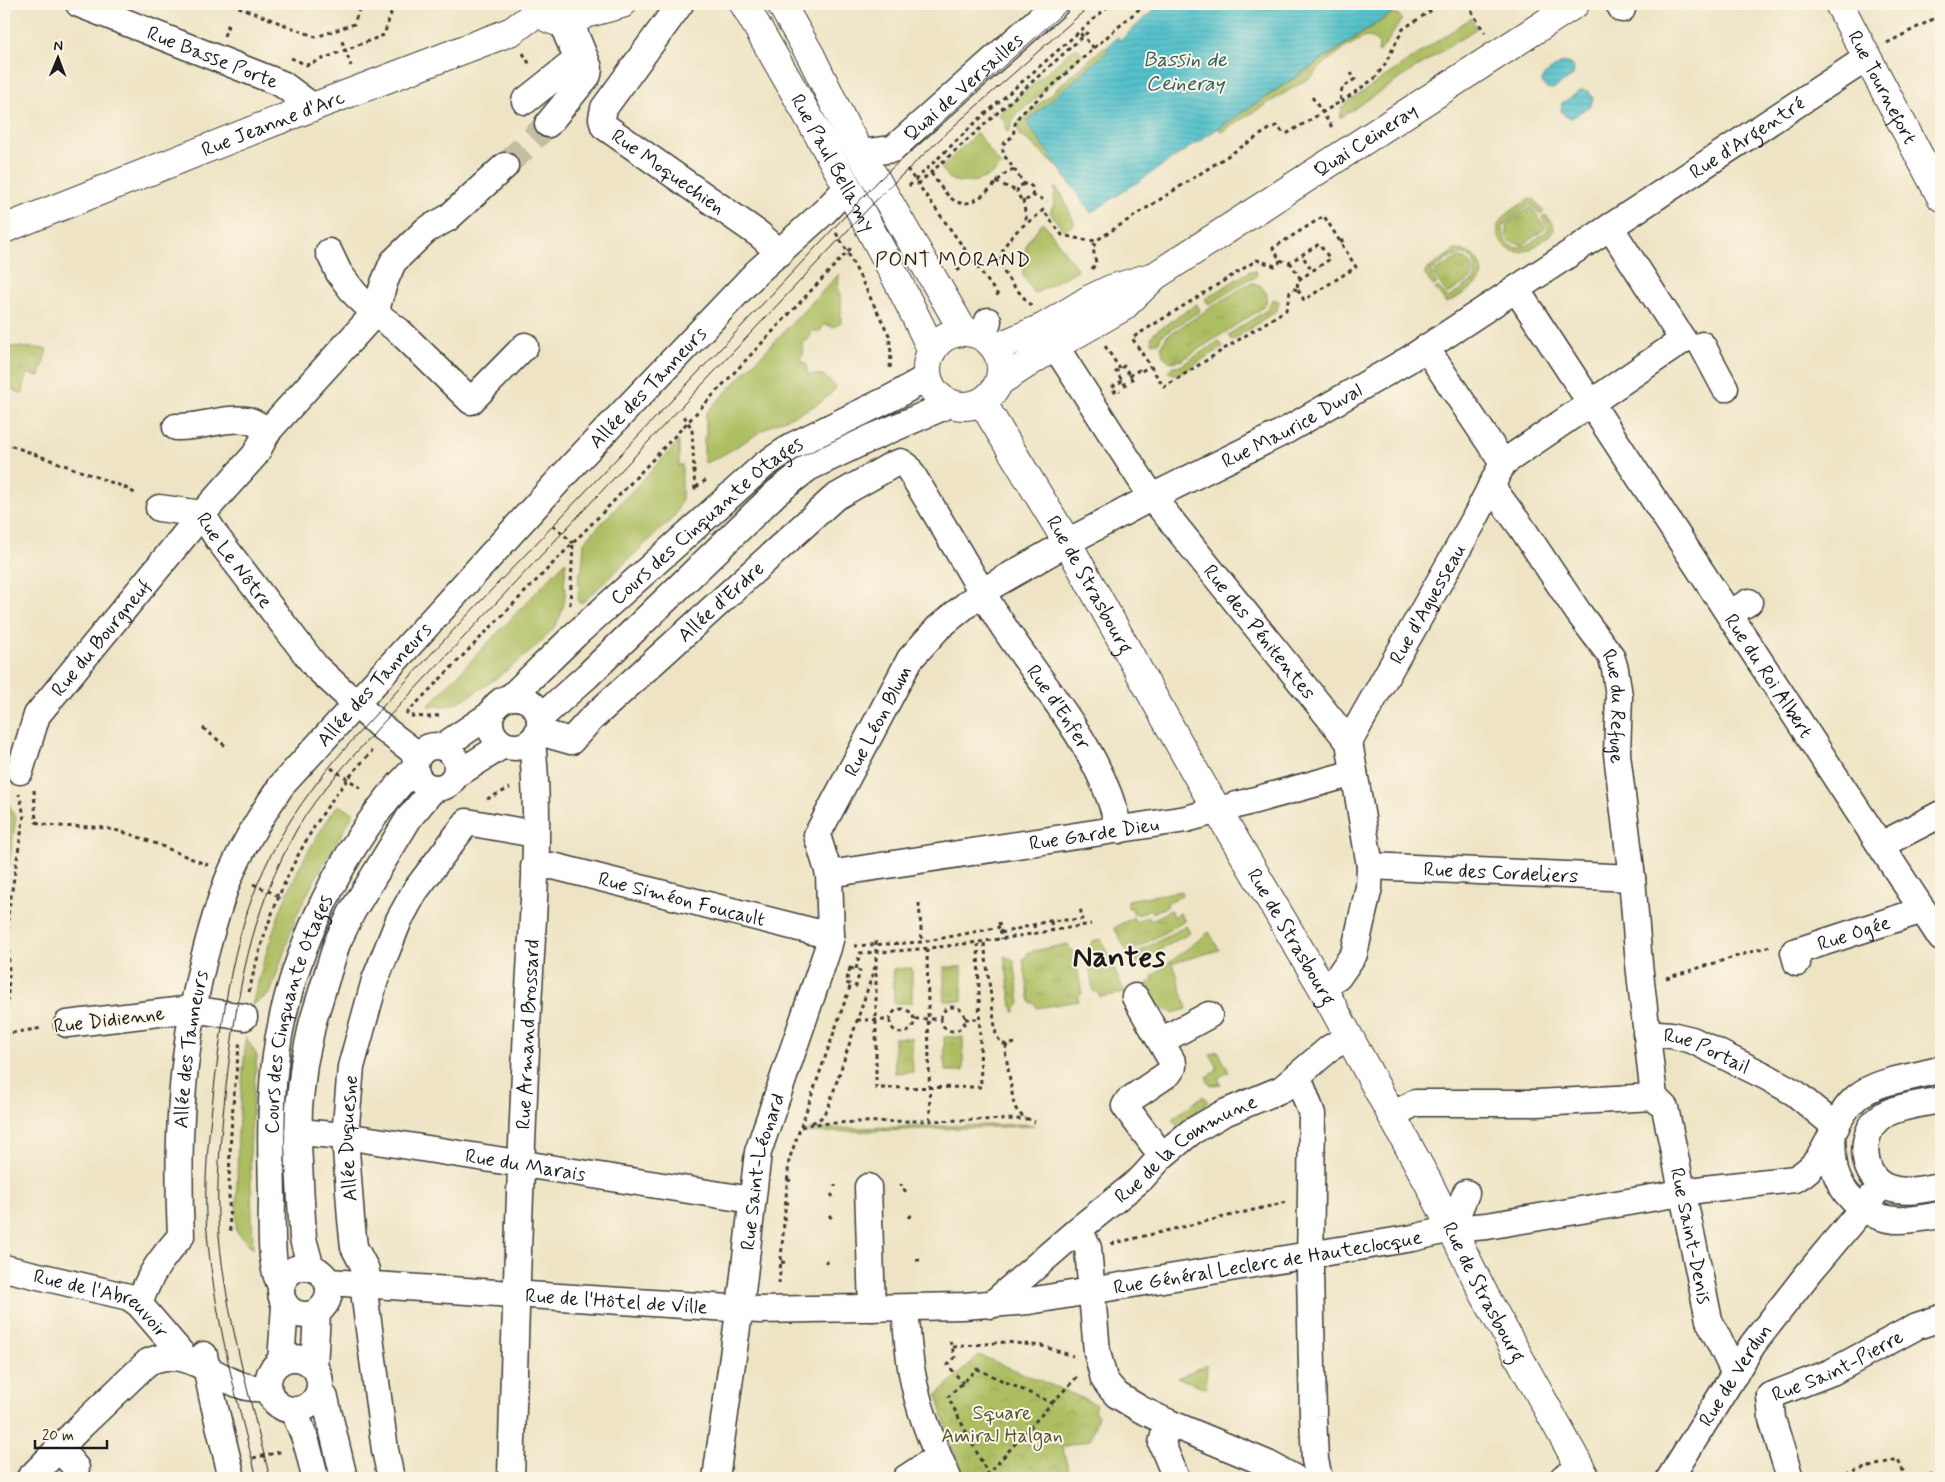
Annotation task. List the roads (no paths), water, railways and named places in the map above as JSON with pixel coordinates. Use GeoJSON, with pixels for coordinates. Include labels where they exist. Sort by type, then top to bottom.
{"type":"FeatureCollection","features":[{"type":"Feature","properties":{"kind":"main road"},"geometry":{"type":"LineString","coordinates":[[563,13],[622,4]]}},
{"type":"Feature","properties":{"kind":"main road","name":"Rue Paul Bellamy"},"geometry":{"type":"LineString","coordinates":[[744,4],[790,85],[808,112],[910,303],[929,364]]}},
{"type":"Feature","properties":{"kind":"main road","name":"Rue Paul Bellamy"},"geometry":{"type":"LineString","coordinates":[[781,4],[811,56],[846,128],[862,154],[987,328]]}},
{"type":"Feature","properties":{"kind":"main road","name":"Quai Ceineray"},"geometry":{"type":"LineString","coordinates":[[991,392],[1056,346],[1123,307],[1155,276],[1575,4]]}},
{"type":"Feature","properties":{"kind":"main road","name":"Rue Tournefort"},"geometry":{"type":"LineString","coordinates":[[1839,4],[1875,52],[1941,197]]}},
{"type":"Feature","properties":{"kind":"main road","name":"Rue Jeanne d'Arc"},"geometry":{"type":"LineString","coordinates":[[4,228],[313,107],[563,13]]}},
{"type":"Feature","properties":{"kind":"main road","name":"Quai Ceineray"},"geometry":{"type":"LineString","coordinates":[[987,328],[1044,327],[1111,288],[1155,276]]}},
{"type":"Feature","properties":{"kind":"main road"},"geometry":{"type":"LineString","coordinates":[[987,328],[1000,361],[1001,372],[991,392],[972,406],[950,404],[934,391],[929,364],[938,342],[947,336],[987,328]]}},
{"type":"Feature","properties":{"kind":"main road","name":"Rue de Strasbourg"},"geometry":{"type":"LineString","coordinates":[[991,392],[1067,542],[1218,812],[1322,987],[1392,1115],[1577,1475]]}},
{"type":"Feature","properties":{"kind":"street","name":"Rue Basse Porte"},"geometry":{"type":"LineString","coordinates":[[79,4],[282,84],[313,107]]}},
{"type":"Feature","properties":{"kind":"street","name":"Rue Moquechien"},"geometry":{"type":"LineString","coordinates":[[680,4],[604,108],[602,118],[604,126],[760,235],[780,253]]}},
{"type":"Feature","properties":{"kind":"street","name":"Quai de Versailles"},"geometry":{"type":"LineString","coordinates":[[862,154],[893,149],[1056,4]]}},
{"type":"Feature","properties":{"kind":"street"},"geometry":{"type":"LineString","coordinates":[[526,101],[574,62],[574,53],[563,13]]}},
{"type":"Feature","properties":{"kind":"street"},"geometry":{"type":"LineString","coordinates":[[548,124],[588,75],[589,68],[563,13]]}},
{"type":"Feature","properties":{"kind":"street","name":"Rue d'Argentré"},"geometry":{"type":"LineString","coordinates":[[1516,289],[1875,52]]}},
{"type":"Feature","properties":{"kind":"street"},"geometry":{"type":"LineString","coordinates":[[375,313],[393,262],[426,230],[448,218],[505,166]]}},
{"type":"Feature","properties":{"kind":"street","name":"Allée des Tanneurs"},"geometry":{"type":"LineString","coordinates":[[140,1304],[148,1280],[163,1257],[182,1236],[179,1191],[182,1108],[192,1009],[203,959],[230,874],[260,818],[281,786],[572,466],[757,272],[824,212],[848,187]]}},
{"type":"Feature","properties":{"kind":"street"},"geometry":{"type":"LineString","coordinates":[[1617,222],[1726,388]]}},
{"type":"Feature","properties":{"kind":"street"},"geometry":{"type":"LineString","coordinates":[[328,252],[339,273],[350,287],[375,313],[399,331],[471,401],[525,346]]}},
{"type":"Feature","properties":{"kind":"street","name":"Rue Maurice Duval"},"geometry":{"type":"LineString","coordinates":[[1067,542],[1152,497],[1287,430],[1426,348],[1516,289]]}},
{"type":"Feature","properties":{"kind":"street","name":"Rue du Roi Albert"},"geometry":{"type":"LineString","coordinates":[[1516,289],[1597,413],[1739,608],[1881,845],[1933,926],[1941,957]]}},
{"type":"Feature","properties":{"kind":"street","name":"Rue du Bourgneuf"},"geometry":{"type":"LineString","coordinates":[[20,771],[37,714],[202,514],[255,454],[268,431],[375,313]]}},
{"type":"Feature","properties":{"kind":"street"},"geometry":{"type":"LineString","coordinates":[[1497,475],[1597,413],[1698,344]]}},
{"type":"Feature","properties":{"kind":"street","name":"Rue des Pénitentes"},"geometry":{"type":"LineString","coordinates":[[1056,346],[1152,497],[1248,604],[1349,742],[1370,866],[1369,887],[1358,955],[1338,976],[1322,987]]}},
{"type":"Feature","properties":{"kind":"street","name":"Rue du Refuge"},"geometry":{"type":"LineString","coordinates":[[1426,348],[1497,475],[1584,608],[1611,656],[1606,681],[1619,696],[1617,754],[1632,878],[1639,964],[1654,1098]]}},
{"type":"Feature","properties":{"kind":"street","name":"Cours des Cinquante Otages"},"geometry":{"type":"LineString","coordinates":[[268,1387],[271,1372],[281,1361],[283,1296],[275,1278],[273,1249],[271,1165],[275,1062],[284,1014],[310,933],[341,870],[358,841],[429,747],[436,745],[442,747],[491,714],[498,703],[511,698],[576,634],[764,465],[794,445],[895,396],[929,364]]}},
{"type":"Feature","properties":{"kind":"street","name":"Cours des Cinquante Otages"},"geometry":{"type":"LineString","coordinates":[[320,1275],[302,1232],[298,1132],[304,1064],[323,984],[337,943],[352,912],[409,818],[434,788],[447,785],[456,774],[503,745],[518,748],[615,650],[776,493],[808,468],[870,438],[950,404]]}},
{"type":"Feature","properties":{"kind":"street"},"geometry":{"type":"LineString","coordinates":[[176,427],[193,428],[220,420],[248,420],[268,431]]}},
{"type":"Feature","properties":{"kind":"street","name":"Allée d'Erdre"},"geometry":{"type":"LineString","coordinates":[[537,730],[571,741],[590,720],[834,498],[892,465],[901,462],[907,466]]}},
{"type":"Feature","properties":{"kind":"street","name":"Rue d'Enfer"},"geometry":{"type":"LineString","coordinates":[[907,466],[991,606],[1072,722],[1111,797],[1119,830]]}},
{"type":"Feature","properties":{"kind":"street","name":"Rue d'Aguesseau"},"geometry":{"type":"LineString","coordinates":[[1349,742],[1497,475]]}},
{"type":"Feature","properties":{"kind":"street","name":"Rue Le Nôtre"},"geometry":{"type":"LineString","coordinates":[[159,508],[202,514],[218,539],[316,667],[416,762]]}},
{"type":"Feature","properties":{"kind":"street","name":"Rue Léon Blum"},"geometry":{"type":"LineString","coordinates":[[829,874],[817,835],[910,659],[938,628],[983,591],[1067,542]]}},
{"type":"Feature","properties":{"kind":"street"},"geometry":{"type":"LineString","coordinates":[[511,698],[524,698],[535,706],[537,730]]}},
{"type":"Feature","properties":{"kind":"street"},"geometry":{"type":"LineString","coordinates":[[491,714],[492,732],[498,742],[503,745]]}},
{"type":"Feature","properties":{"kind":"street","name":"Rue Armand Brossard"},"geometry":{"type":"LineString","coordinates":[[511,1478],[516,1294],[534,867],[537,730]]}},
{"type":"Feature","properties":{"kind":"street"},"geometry":{"type":"LineString","coordinates":[[442,747],[448,749],[455,757],[456,774]]}},
{"type":"Feature","properties":{"kind":"street"},"geometry":{"type":"LineString","coordinates":[[416,762],[418,779],[422,783],[434,788]]}},
{"type":"Feature","properties":{"kind":"street","name":"Rue Garde Dieu"},"geometry":{"type":"LineString","coordinates":[[829,874],[1186,820],[1354,773]]}},
{"type":"Feature","properties":{"kind":"street"},"geometry":{"type":"LineString","coordinates":[[1881,845],[1941,814]]}},
{"type":"Feature","properties":{"kind":"street","name":"Allée Duquesne"},"geometry":{"type":"LineString","coordinates":[[391,1478],[385,1450],[366,1308],[366,1270],[354,1246],[345,1136],[351,1067],[375,980],[399,920],[416,891],[467,822],[535,834]]}},
{"type":"Feature","properties":{"kind":"street","name":"Rue Siméon Foucault"},"geometry":{"type":"LineString","coordinates":[[534,867],[554,866],[839,941]]}},
{"type":"Feature","properties":{"kind":"street","name":"Rue des Cordeliers"},"geometry":{"type":"LineString","coordinates":[[1370,866],[1632,878]]}},
{"type":"Feature","properties":{"kind":"street","name":"Rue Saint-Léonard"},"geometry":{"type":"LineString","coordinates":[[716,1478],[740,1308],[758,1152],[828,948],[839,941],[829,874]]}},
{"type":"Feature","properties":{"kind":"street","name":"Rue Ogée"},"geometry":{"type":"LineString","coordinates":[[1797,963],[1794,952],[1933,926]]}},
{"type":"Feature","properties":{"kind":"street"},"geometry":{"type":"LineString","coordinates":[[1135,997],[1161,1041],[1172,1062],[1173,1069],[1124,1105],[1162,1156]]}},
{"type":"Feature","properties":{"kind":"street","name":"Rue Didienne"},"geometry":{"type":"LineString","coordinates":[[67,1024],[192,1009],[244,1017]]}},
{"type":"Feature","properties":{"kind":"street"},"geometry":{"type":"LineString","coordinates":[[1161,1041],[1209,1015]]}},
{"type":"Feature","properties":{"kind":"street","name":"Rue Portail"},"geometry":{"type":"LineString","coordinates":[[1646,1033],[1671,1035],[1692,1040],[1765,1076],[1794,1093],[1834,1132]]}},
{"type":"Feature","properties":{"kind":"street","name":"Rue de la Commune"},"geometry":{"type":"LineString","coordinates":[[991,1305],[1084,1239],[1162,1156],[1191,1132],[1224,1113],[1282,1089],[1330,1048],[1348,1037]]}},
{"type":"Feature","properties":{"kind":"street","name":"Rue Général Leclerc de Hauteclocque"},"geometry":{"type":"LineString","coordinates":[[905,1308],[991,1305],[1029,1301],[1412,1238],[1451,1229],[1487,1226],[1683,1193],[1795,1179],[1820,1159],[1849,1105],[1869,1090],[1880,1084],[1941,1070]]}},
{"type":"Feature","properties":{"kind":"street"},"geometry":{"type":"LineString","coordinates":[[1298,1077],[1312,1114],[1310,1255],[1313,1416],[1319,1478]]}},
{"type":"Feature","properties":{"kind":"street"},"geometry":{"type":"LineString","coordinates":[[1392,1115],[1415,1103],[1536,1103],[1654,1098]]}},
{"type":"Feature","properties":{"kind":"street","name":"Rue Saint-Denis"},"geometry":{"type":"LineString","coordinates":[[1654,1098],[1665,1108],[1709,1320],[1735,1374]]}},
{"type":"Feature","properties":{"kind":"street"},"geometry":{"type":"LineString","coordinates":[[1941,1100],[1886,1114],[1879,1118],[1872,1125],[1865,1147],[1866,1159],[1874,1178],[1882,1185],[1899,1191],[1912,1191],[1941,1186]]}},
{"type":"Feature","properties":{"kind":"street","name":"Rue du Marais"},"geometry":{"type":"LineString","coordinates":[[298,1132],[345,1136],[752,1200]]}},
{"type":"Feature","properties":{"kind":"street"},"geometry":{"type":"LineString","coordinates":[[1834,1132],[1834,1164],[1837,1176],[1850,1197],[1864,1208],[1882,1218],[1894,1220],[1941,1215]]}},
{"type":"Feature","properties":{"kind":"street","name":"Rue de Verdun"},"geometry":{"type":"LineString","coordinates":[[1670,1478],[1754,1344],[1807,1275],[1882,1185]]}},
{"type":"Feature","properties":{"kind":"street"},"geometry":{"type":"LineString","coordinates":[[868,1187],[872,1308]]}},
{"type":"Feature","properties":{"kind":"street"},"geometry":{"type":"LineString","coordinates":[[1451,1229],[1466,1193]]}},
{"type":"Feature","properties":{"kind":"street"},"geometry":{"type":"LineString","coordinates":[[1084,1239],[1093,1290],[1098,1366],[1117,1394],[1140,1409],[1167,1422],[1268,1464],[1294,1478]]}},
{"type":"Feature","properties":{"kind":"street","name":"Rue de l'Abreuvoir"},"geometry":{"type":"LineString","coordinates":[[4,1268],[129,1297],[140,1304],[199,1360]]}},
{"type":"Feature","properties":{"kind":"street"},"geometry":{"type":"LineString","coordinates":[[295,1269],[320,1275],[329,1292],[326,1303],[317,1313],[303,1316],[290,1311],[283,1296],[284,1279],[295,1269]]}},
{"type":"Feature","properties":{"kind":"street","name":"Rue de l'Hôtel de Ville"},"geometry":{"type":"LineString","coordinates":[[320,1275],[366,1284],[740,1308],[905,1308]]}},
{"type":"Feature","properties":{"kind":"street"},"geometry":{"type":"LineString","coordinates":[[905,1308],[912,1373],[921,1408],[943,1468],[906,1478]]}},
{"type":"Feature","properties":{"kind":"street"},"geometry":{"type":"LineString","coordinates":[[314,1367],[317,1313]]}},
{"type":"Feature","properties":{"kind":"street","name":"Rue Saint-Pierre"},"geometry":{"type":"LineString","coordinates":[[1735,1374],[1770,1396],[1832,1372],[1917,1326],[1941,1318]]}},
{"type":"Feature","properties":{"kind":"street"},"geometry":{"type":"LineString","coordinates":[[30,1478],[148,1362],[166,1356],[199,1360],[247,1387],[258,1390],[268,1387],[270,1394],[278,1405],[292,1410],[308,1406],[319,1395],[320,1378],[314,1367],[310,1362],[298,1358],[281,1361]]}},
{"type":"Feature","properties":{"kind":"street"},"geometry":{"type":"LineString","coordinates":[[199,1360],[212,1396],[232,1478]]}},
{"type":"Feature","properties":{"kind":"street"},"geometry":{"type":"LineString","coordinates":[[319,1395],[325,1398],[344,1478]]}},
{"type":"Feature","properties":{"kind":"street"},"geometry":{"type":"LineString","coordinates":[[1770,1396],[1772,1419],[1790,1478]]}},
{"type":"Feature","properties":{"kind":"street"},"geometry":{"type":"LineString","coordinates":[[292,1410],[301,1426],[308,1446],[315,1478]]}},
{"type":"Feature","properties":{"kind":"street"},"geometry":{"type":"LineString","coordinates":[[1167,1422],[1162,1444],[1176,1478]]}},
{"type":"Feature","properties":{"kind":"street"},"geometry":{"type":"LineString","coordinates":[[59,1448],[76,1468]]}},
{"type":"Feature","properties":{"kind":"water","name":"Bassin de Ceineray"},"geometry":{"type":"Polygon","coordinates":[[[1160,4],[1405,4],[1091,213],[1026,122],[1109,50],[1107,47],[1117,37],[1121,40],[1160,4]]]}},
{"type":"Feature","properties":{"kind":"water"},"geometry":{"type":"Polygon","coordinates":[[[1563,62],[1570,64],[1574,69],[1573,76],[1553,89],[1546,88],[1542,82],[1544,75],[1563,62]]]}},
{"type":"Feature","properties":{"kind":"water"},"geometry":{"type":"Polygon","coordinates":[[[1582,90],[1589,92],[1593,98],[1591,105],[1572,118],[1565,116],[1561,110],[1562,103],[1582,90]]]}},
{"type":"Feature","properties":{"kind":"tunnel"},"geometry":{"type":"LineString","coordinates":[[505,166],[548,124]]}},
{"type":"Feature","properties":{"kind":"tram line"},"geometry":{"type":"LineString","coordinates":[[257,1478],[235,1391],[216,1302],[206,1223],[206,1182],[215,1080],[230,980],[241,932],[258,883],[271,855],[319,780],[377,713],[462,621],[878,181],[1073,4]]}},
{"type":"Feature","properties":{"kind":"tram line"},"geometry":{"type":"LineString","coordinates":[[270,1478],[227,1296],[219,1235],[218,1179],[230,1052],[248,954],[268,892],[281,860],[297,829],[325,788],[380,726],[884,192],[955,125],[1092,4]]}},
{"type":"Feature","properties":{"kind":"district","name":"PONT MORAND"},"geometry":{"type":"Point","coordinates":[953,259]}},
{"type":"Feature","properties":{"kind":"district","name":"Nantes"},"geometry":{"type":"Point","coordinates":[1119,956]}},
{"type":"Feature","properties":{"kind":"park label","name":"Square Amiral Halgan"},"geometry":{"type":"Point","coordinates":[1002,1424]}}]}
